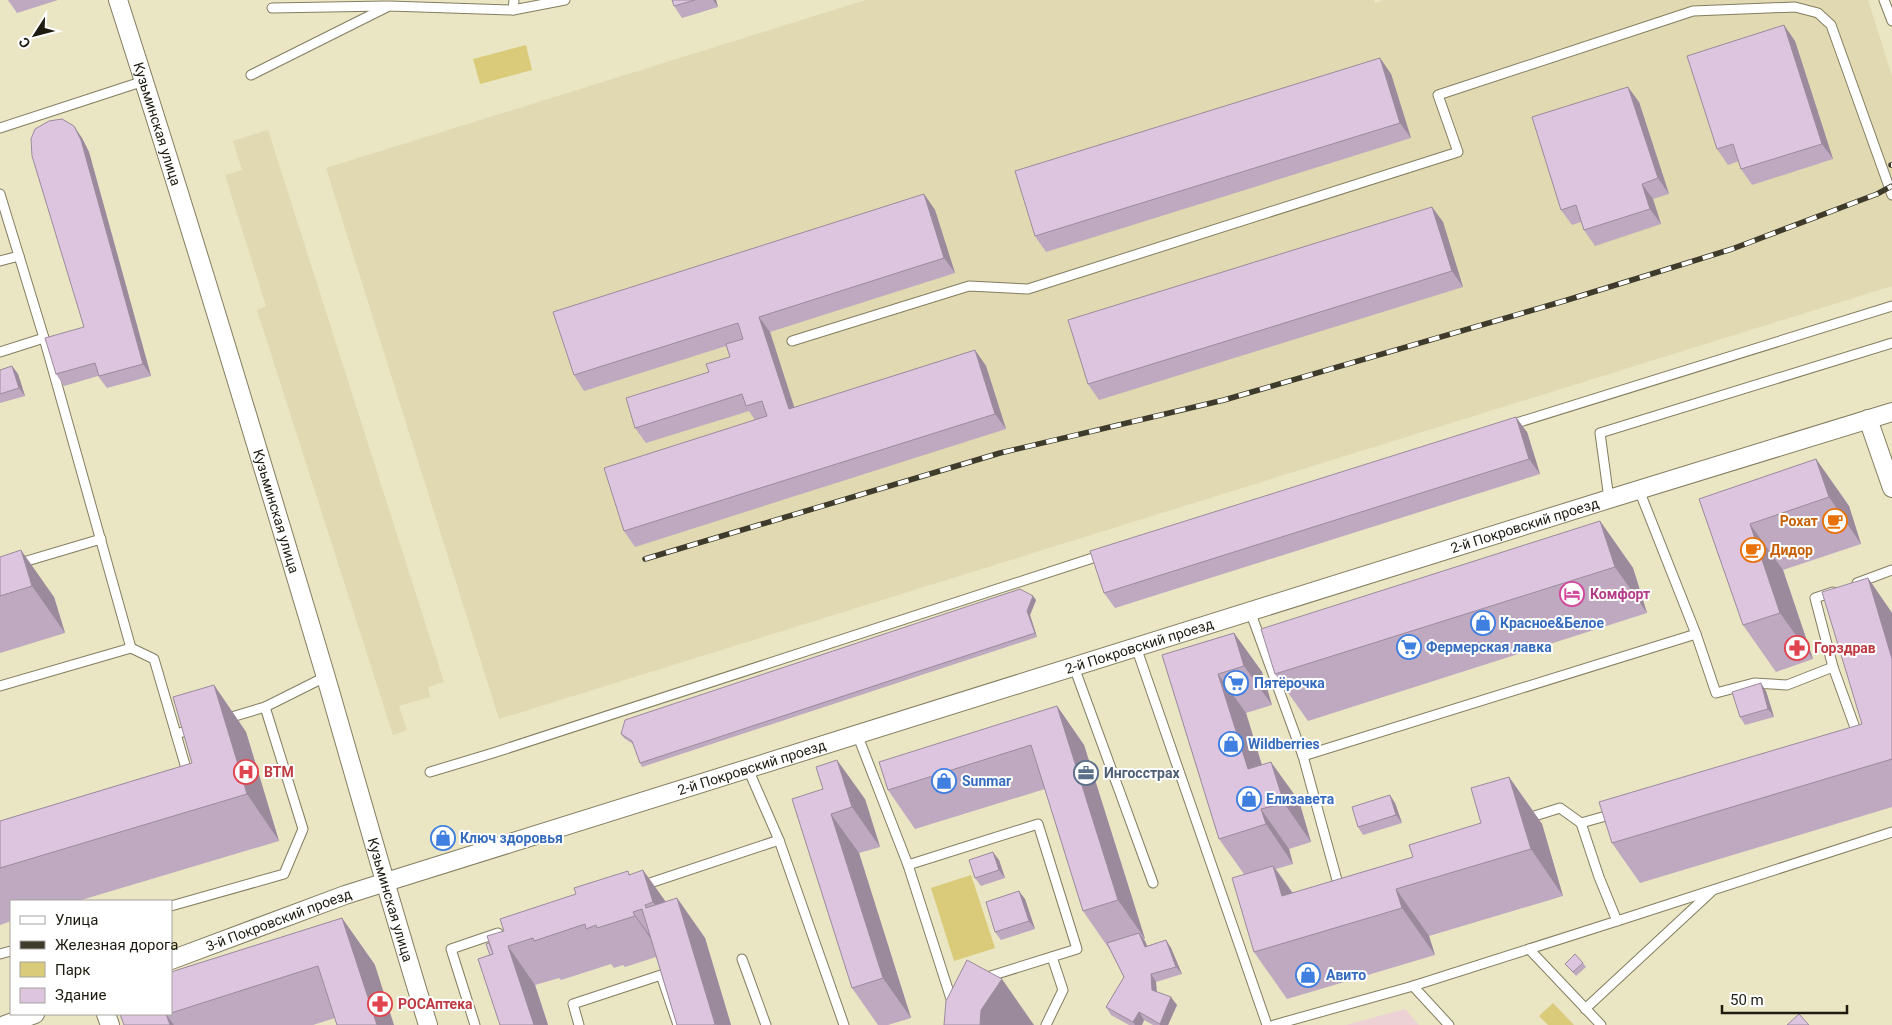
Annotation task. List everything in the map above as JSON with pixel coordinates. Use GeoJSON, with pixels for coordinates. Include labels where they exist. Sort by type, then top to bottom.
{"type":"FeatureCollection","features":[{"type":"Feature","properties":{"kind":"street","name":"Кузьминская улица"},"geometry":{"type":"LineString","coordinates":[[118,0],[167,151],[326,677],[381,870],[428,1025]]}},
{"type":"Feature","properties":{"kind":"street","name":"2-й Покровский проезд"},"geometry":{"type":"LineString","coordinates":[[386,882],[1892,412]]}},
{"type":"Feature","properties":{"kind":"street"},"geometry":{"type":"LineString","coordinates":[[1868,419],[1892,488]]}},
{"type":"Feature","properties":{"kind":"street","name":"3-й Покровский проезд"},"geometry":{"type":"LineString","coordinates":[[172,960],[386,882]]}},
{"type":"Feature","properties":{"kind":"street"},"geometry":{"type":"LineString","coordinates":[[5,1025],[32,1015]]}},
{"type":"Feature","properties":{"kind":"lane"},"geometry":{"type":"LineString","coordinates":[[272,8],[513,5],[565,0]]}},
{"type":"Feature","properties":{"kind":"lane"},"geometry":{"type":"LineString","coordinates":[[1884,0],[1892,21]]}},
{"type":"Feature","properties":{"kind":"lane"},"geometry":{"type":"LineString","coordinates":[[251,75],[388,6]]}},
{"type":"Feature","properties":{"kind":"lane"},"geometry":{"type":"LineString","coordinates":[[792,341],[970,286],[1028,289],[1458,152],[1438,95],[1693,11],[1795,6],[1818,13],[1831,25],[1892,195]]}},
{"type":"Feature","properties":{"kind":"lane"},"geometry":{"type":"LineString","coordinates":[[0,128],[144,81]]}},
{"type":"Feature","properties":{"kind":"lane"},"geometry":{"type":"LineString","coordinates":[[0,194],[44,338],[131,648]]}},
{"type":"Feature","properties":{"kind":"lane"},"geometry":{"type":"LineString","coordinates":[[0,261],[19,256]]}},
{"type":"Feature","properties":{"kind":"lane"},"geometry":{"type":"LineString","coordinates":[[1503,427],[1892,306]]}},
{"type":"Feature","properties":{"kind":"lane"},"geometry":{"type":"LineString","coordinates":[[0,352],[44,338]]}},
{"type":"Feature","properties":{"kind":"lane"},"geometry":{"type":"LineString","coordinates":[[1609,499],[1600,433],[1892,342]]}},
{"type":"Feature","properties":{"kind":"lane"},"geometry":{"type":"LineString","coordinates":[[1639,490],[1696,634],[1716,693],[1754,683],[1787,685],[1833,668]]}},
{"type":"Feature","properties":{"kind":"lane"},"geometry":{"type":"LineString","coordinates":[[0,569],[101,539]]}},
{"type":"Feature","properties":{"kind":"lane"},"geometry":{"type":"LineString","coordinates":[[430,772],[1108,553]]}},
{"type":"Feature","properties":{"kind":"lane"},"geometry":{"type":"LineString","coordinates":[[1860,744],[1833,668],[1815,598],[1892,570]]}},
{"type":"Feature","properties":{"kind":"lane"},"geometry":{"type":"LineString","coordinates":[[1250,611],[1303,756],[1343,902]]}},
{"type":"Feature","properties":{"kind":"lane"},"geometry":{"type":"LineString","coordinates":[[1303,756],[1696,634]]}},
{"type":"Feature","properties":{"kind":"lane"},"geometry":{"type":"LineString","coordinates":[[1136,647],[1267,1025]]}},
{"type":"Feature","properties":{"kind":"lane"},"geometry":{"type":"LineString","coordinates":[[0,686],[131,648],[154,659],[189,781],[180,784]]}},
{"type":"Feature","properties":{"kind":"lane"},"geometry":{"type":"LineString","coordinates":[[1074,667],[1153,883]]}},
{"type":"Feature","properties":{"kind":"lane"},"geometry":{"type":"LineString","coordinates":[[176,734],[265,706],[326,677]]}},
{"type":"Feature","properties":{"kind":"lane"},"geometry":{"type":"LineString","coordinates":[[172,906],[284,874],[303,829],[265,706]]}},
{"type":"Feature","properties":{"kind":"lane"},"geometry":{"type":"LineString","coordinates":[[857,734],[908,865],[952,1010],[961,991]]}},
{"type":"Feature","properties":{"kind":"lane"},"geometry":{"type":"LineString","coordinates":[[748,769],[779,840],[844,1025]]}},
{"type":"Feature","properties":{"kind":"lane"},"geometry":{"type":"LineString","coordinates":[[1518,821],[1560,808],[1581,822],[1599,876],[1617,921]]}},
{"type":"Feature","properties":{"kind":"lane"},"geometry":{"type":"LineString","coordinates":[[1581,822],[1620,812]]}},
{"type":"Feature","properties":{"kind":"lane"},"geometry":{"type":"LineString","coordinates":[[908,865],[1038,824],[1077,949],[973,981]]}},
{"type":"Feature","properties":{"kind":"lane"},"geometry":{"type":"LineString","coordinates":[[1274,1025],[1414,986],[1892,832]]}},
{"type":"Feature","properties":{"kind":"lane"},"geometry":{"type":"LineString","coordinates":[[629,890],[779,840]]}},
{"type":"Feature","properties":{"kind":"lane"},"geometry":{"type":"LineString","coordinates":[[1586,1009],[1713,890]]}},
{"type":"Feature","properties":{"kind":"lane"},"geometry":{"type":"LineString","coordinates":[[475,1025],[451,949],[507,930]]}},
{"type":"Feature","properties":{"kind":"lane"},"geometry":{"type":"LineString","coordinates":[[1529,949],[1601,1025]]}},
{"type":"Feature","properties":{"kind":"lane"},"geometry":{"type":"LineString","coordinates":[[1046,1025],[1063,990],[1052,957]]}},
{"type":"Feature","properties":{"kind":"lane"},"geometry":{"type":"LineString","coordinates":[[742,959],[766,1025]]}},
{"type":"Feature","properties":{"kind":"lane"},"geometry":{"type":"LineString","coordinates":[[579,1025],[573,1004],[661,975],[678,1025]]}},
{"type":"Feature","properties":{"kind":"lane"},"geometry":{"type":"LineString","coordinates":[[1414,986],[1449,1025]]}},
{"type":"Feature","properties":{"kind":"shaded area"},"geometry":{"type":"Polygon","coordinates":[[[866,0],[1374,0],[1375,3],[1384,0],[1868,0],[1892,76],[1892,286],[499,719],[326,168],[866,0]]]}},
{"type":"Feature","properties":{"kind":"shaded area"},"geometry":{"type":"Polygon","coordinates":[[[268,130],[444,682],[428,687],[430,697],[399,706],[407,730],[393,735],[257,310],[266,306],[225,175],[242,170],[233,141],[268,130]]]}},
{"type":"Feature","properties":{"kind":"shaded area"},"geometry":{"type":"Polygon","coordinates":[[[1405,1009],[1419,1025],[1346,1025],[1405,1009]]]}},
{"type":"Feature","properties":{"kind":"green space"},"geometry":{"type":"Polygon","coordinates":[[[526,45],[532,70],[480,84],[473,59],[526,45]]]}},
{"type":"Feature","properties":{"kind":"green space"},"geometry":{"type":"Polygon","coordinates":[[[971,875],[995,948],[954,961],[931,888],[971,875]]]}},
{"type":"Feature","properties":{"kind":"green space"},"geometry":{"type":"Polygon","coordinates":[[[1553,1003],[1574,1025],[1548,1025],[1539,1016],[1553,1003]]]}},
{"type":"Feature","properties":{"kind":"building"},"geometry":{"type":"Polygon","coordinates":[[[672,0],[695,0],[674,6],[672,0]]]}},
{"type":"Feature","properties":{"kind":"building"},"geometry":{"type":"Polygon","coordinates":[[[1784,25],[1822,144],[1741,169],[1733,144],[1717,149],[1687,56],[1784,25]]]}},
{"type":"Feature","properties":{"kind":"building"},"geometry":{"type":"Polygon","coordinates":[[[1380,58],[1400,123],[1035,236],[1015,171],[1380,58]]]}},
{"type":"Feature","properties":{"kind":"building"},"geometry":{"type":"Polygon","coordinates":[[[1628,87],[1658,178],[1642,184],[1650,209],[1584,230],[1576,205],[1561,210],[1532,117],[1628,87]]]}},
{"type":"Feature","properties":{"kind":"building"},"geometry":{"type":"Polygon","coordinates":[[[62,119],[74,126],[81,140],[143,364],[99,376],[95,363],[56,374],[45,338],[84,327],[32,156],[31,139],[35,129],[49,121],[62,119]]]}},
{"type":"Feature","properties":{"kind":"building"},"geometry":{"type":"Polygon","coordinates":[[[924,194],[944,258],[759,317],[789,409],[975,350],[995,414],[624,531],[604,468],[767,416],[762,401],[746,406],[742,394],[635,428],[626,398],[709,372],[706,364],[730,357],[726,344],[743,339],[738,323],[574,375],[553,312],[924,194]]]}},
{"type":"Feature","properties":{"kind":"building"},"geometry":{"type":"Polygon","coordinates":[[[1432,207],[1452,271],[1088,384],[1068,320],[1432,207]]]}},
{"type":"Feature","properties":{"kind":"building"},"geometry":{"type":"Polygon","coordinates":[[[12,366],[19,388],[0,394],[0,370],[12,366]]]}},
{"type":"Feature","properties":{"kind":"building"},"geometry":{"type":"Polygon","coordinates":[[[1516,417],[1529,459],[1104,593],[1090,551],[1516,417]]]}},
{"type":"Feature","properties":{"kind":"building"},"geometry":{"type":"Polygon","coordinates":[[[1816,459],[1829,497],[1750,524],[1780,613],[1743,625],[1699,499],[1816,459]]]}},
{"type":"Feature","properties":{"kind":"building"},"geometry":{"type":"Polygon","coordinates":[[[1600,521],[1615,567],[1275,674],[1261,629],[1600,521]]]}},
{"type":"Feature","properties":{"kind":"building"},"geometry":{"type":"Polygon","coordinates":[[[21,550],[32,586],[0,596],[0,557],[21,550]]]}},
{"type":"Feature","properties":{"kind":"building"},"geometry":{"type":"Polygon","coordinates":[[[1868,578],[1892,659],[1892,759],[1612,843],[1599,802],[1862,724],[1822,592],[1868,578]]]}},
{"type":"Feature","properties":{"kind":"building"},"geometry":{"type":"Polygon","coordinates":[[[1020,589],[1033,596],[1027,611],[1035,633],[640,763],[632,741],[621,734],[625,720],[1020,589]]]}},
{"type":"Feature","properties":{"kind":"building"},"geometry":{"type":"Polygon","coordinates":[[[1234,633],[1244,666],[1218,674],[1248,769],[1271,762],[1284,803],[1261,809],[1266,824],[1219,839],[1162,655],[1234,633]]]}},
{"type":"Feature","properties":{"kind":"building"},"geometry":{"type":"Polygon","coordinates":[[[1761,683],[1768,709],[1740,717],[1732,692],[1761,683]]]}},
{"type":"Feature","properties":{"kind":"building"},"geometry":{"type":"Polygon","coordinates":[[[214,685],[247,794],[0,868],[0,821],[192,763],[173,697],[214,685]]]}},
{"type":"Feature","properties":{"kind":"building"},"geometry":{"type":"Polygon","coordinates":[[[1057,706],[1118,900],[1083,911],[1031,745],[888,790],[879,762],[1057,706]]]}},
{"type":"Feature","properties":{"kind":"building"},"geometry":{"type":"Polygon","coordinates":[[[837,760],[852,807],[831,814],[883,978],[852,988],[792,799],[823,789],[816,767],[837,760]]]}},
{"type":"Feature","properties":{"kind":"building"},"geometry":{"type":"Polygon","coordinates":[[[1509,777],[1531,849],[1396,889],[1402,908],[1254,952],[1232,878],[1273,866],[1282,896],[1413,857],[1409,845],[1481,823],[1471,788],[1509,777]]]}},
{"type":"Feature","properties":{"kind":"building"},"geometry":{"type":"Polygon","coordinates":[[[1390,795],[1396,815],[1358,827],[1352,807],[1390,795]]]}},
{"type":"Feature","properties":{"kind":"building"},"geometry":{"type":"Polygon","coordinates":[[[993,852],[999,870],[975,878],[969,860],[993,852]]]}},
{"type":"Feature","properties":{"kind":"building"},"geometry":{"type":"Polygon","coordinates":[[[643,870],[653,902],[645,905],[646,908],[677,898],[715,1024],[677,1025],[642,909],[633,912],[635,916],[597,928],[596,925],[586,929],[585,924],[534,941],[533,938],[508,946],[534,1025],[500,1025],[478,959],[493,954],[487,936],[504,931],[500,919],[576,894],[574,888],[628,871],[629,875],[643,870]]]}},
{"type":"Feature","properties":{"kind":"building"},"geometry":{"type":"Polygon","coordinates":[[[1019,891],[1029,921],[995,932],[986,902],[1019,891]]]}},
{"type":"Feature","properties":{"kind":"building"},"geometry":{"type":"Polygon","coordinates":[[[342,918],[377,1025],[337,1025],[318,966],[172,1013],[172,972],[342,918]]]}},
{"type":"Feature","properties":{"kind":"building"},"geometry":{"type":"Polygon","coordinates":[[[1139,933],[1145,947],[1166,940],[1176,967],[1151,974],[1152,990],[1171,997],[1160,1024],[1139,1012],[1133,1022],[1106,1007],[1124,977],[1107,943],[1139,933]]]}},
{"type":"Feature","properties":{"kind":"building"},"geometry":{"type":"Polygon","coordinates":[[[489,943],[493,954],[490,955],[486,944],[489,943]]]}},
{"type":"Feature","properties":{"kind":"building"},"geometry":{"type":"Polygon","coordinates":[[[1575,954],[1583,963],[1573,972],[1565,964],[1575,954]]]}},
{"type":"Feature","properties":{"kind":"building"},"geometry":{"type":"Polygon","coordinates":[[[967,960],[1002,979],[981,1010],[980,1025],[944,1025],[946,1001],[967,960]]]}},
{"type":"Feature","properties":{"kind":"building"},"geometry":{"type":"Polygon","coordinates":[[[1799,1014],[1809,1025],[1787,1025],[1799,1014]]]}},
{"type":"Feature","properties":{"kind":"building"},"geometry":{"type":"Polygon","coordinates":[[[120,1015],[166,1015],[170,1025],[124,1025],[120,1015]]]}},
{"type":"Feature","properties":{"kind":"railway"},"geometry":{"type":"LineString","coordinates":[[645,559],[1000,453],[1224,400],[1564,301],[1732,249],[1877,194],[1892,186]]}},
{"type":"Feature","properties":{"kind":"place","name":"Рохат"},"geometry":{"type":"Point","coordinates":[1835,521]}},
{"type":"Feature","properties":{"kind":"place","name":"Дидор"},"geometry":{"type":"Point","coordinates":[1753,550]}},
{"type":"Feature","properties":{"kind":"place","name":"Комфорт"},"geometry":{"type":"Point","coordinates":[1572,594]}},
{"type":"Feature","properties":{"kind":"place","name":"Красное&Белое"},"geometry":{"type":"Point","coordinates":[1483,623]}},
{"type":"Feature","properties":{"kind":"place","name":"Фермерская лавка"},"geometry":{"type":"Point","coordinates":[1409,647]}},
{"type":"Feature","properties":{"kind":"place","name":"Горздрав"},"geometry":{"type":"Point","coordinates":[1797,648]}},
{"type":"Feature","properties":{"kind":"place","name":"Пятёрочка"},"geometry":{"type":"Point","coordinates":[1236,683]}},
{"type":"Feature","properties":{"kind":"place","name":"Wildberries"},"geometry":{"type":"Point","coordinates":[1231,744]}},
{"type":"Feature","properties":{"kind":"place","name":"ВТМ"},"geometry":{"type":"Point","coordinates":[246,772]}},
{"type":"Feature","properties":{"kind":"place","name":"Ингосстрах"},"geometry":{"type":"Point","coordinates":[1086,773]}},
{"type":"Feature","properties":{"kind":"place","name":"Sunmar"},"geometry":{"type":"Point","coordinates":[944,781]}},
{"type":"Feature","properties":{"kind":"place","name":"Елизавета"},"geometry":{"type":"Point","coordinates":[1249,799]}},
{"type":"Feature","properties":{"kind":"place","name":"Ключ здоровья"},"geometry":{"type":"Point","coordinates":[443,838]}},
{"type":"Feature","properties":{"kind":"place","name":"Авито"},"geometry":{"type":"Point","coordinates":[1308,975]}},
{"type":"Feature","properties":{"kind":"place","name":"РОСАптека"},"geometry":{"type":"Point","coordinates":[380,1004]}}]}
